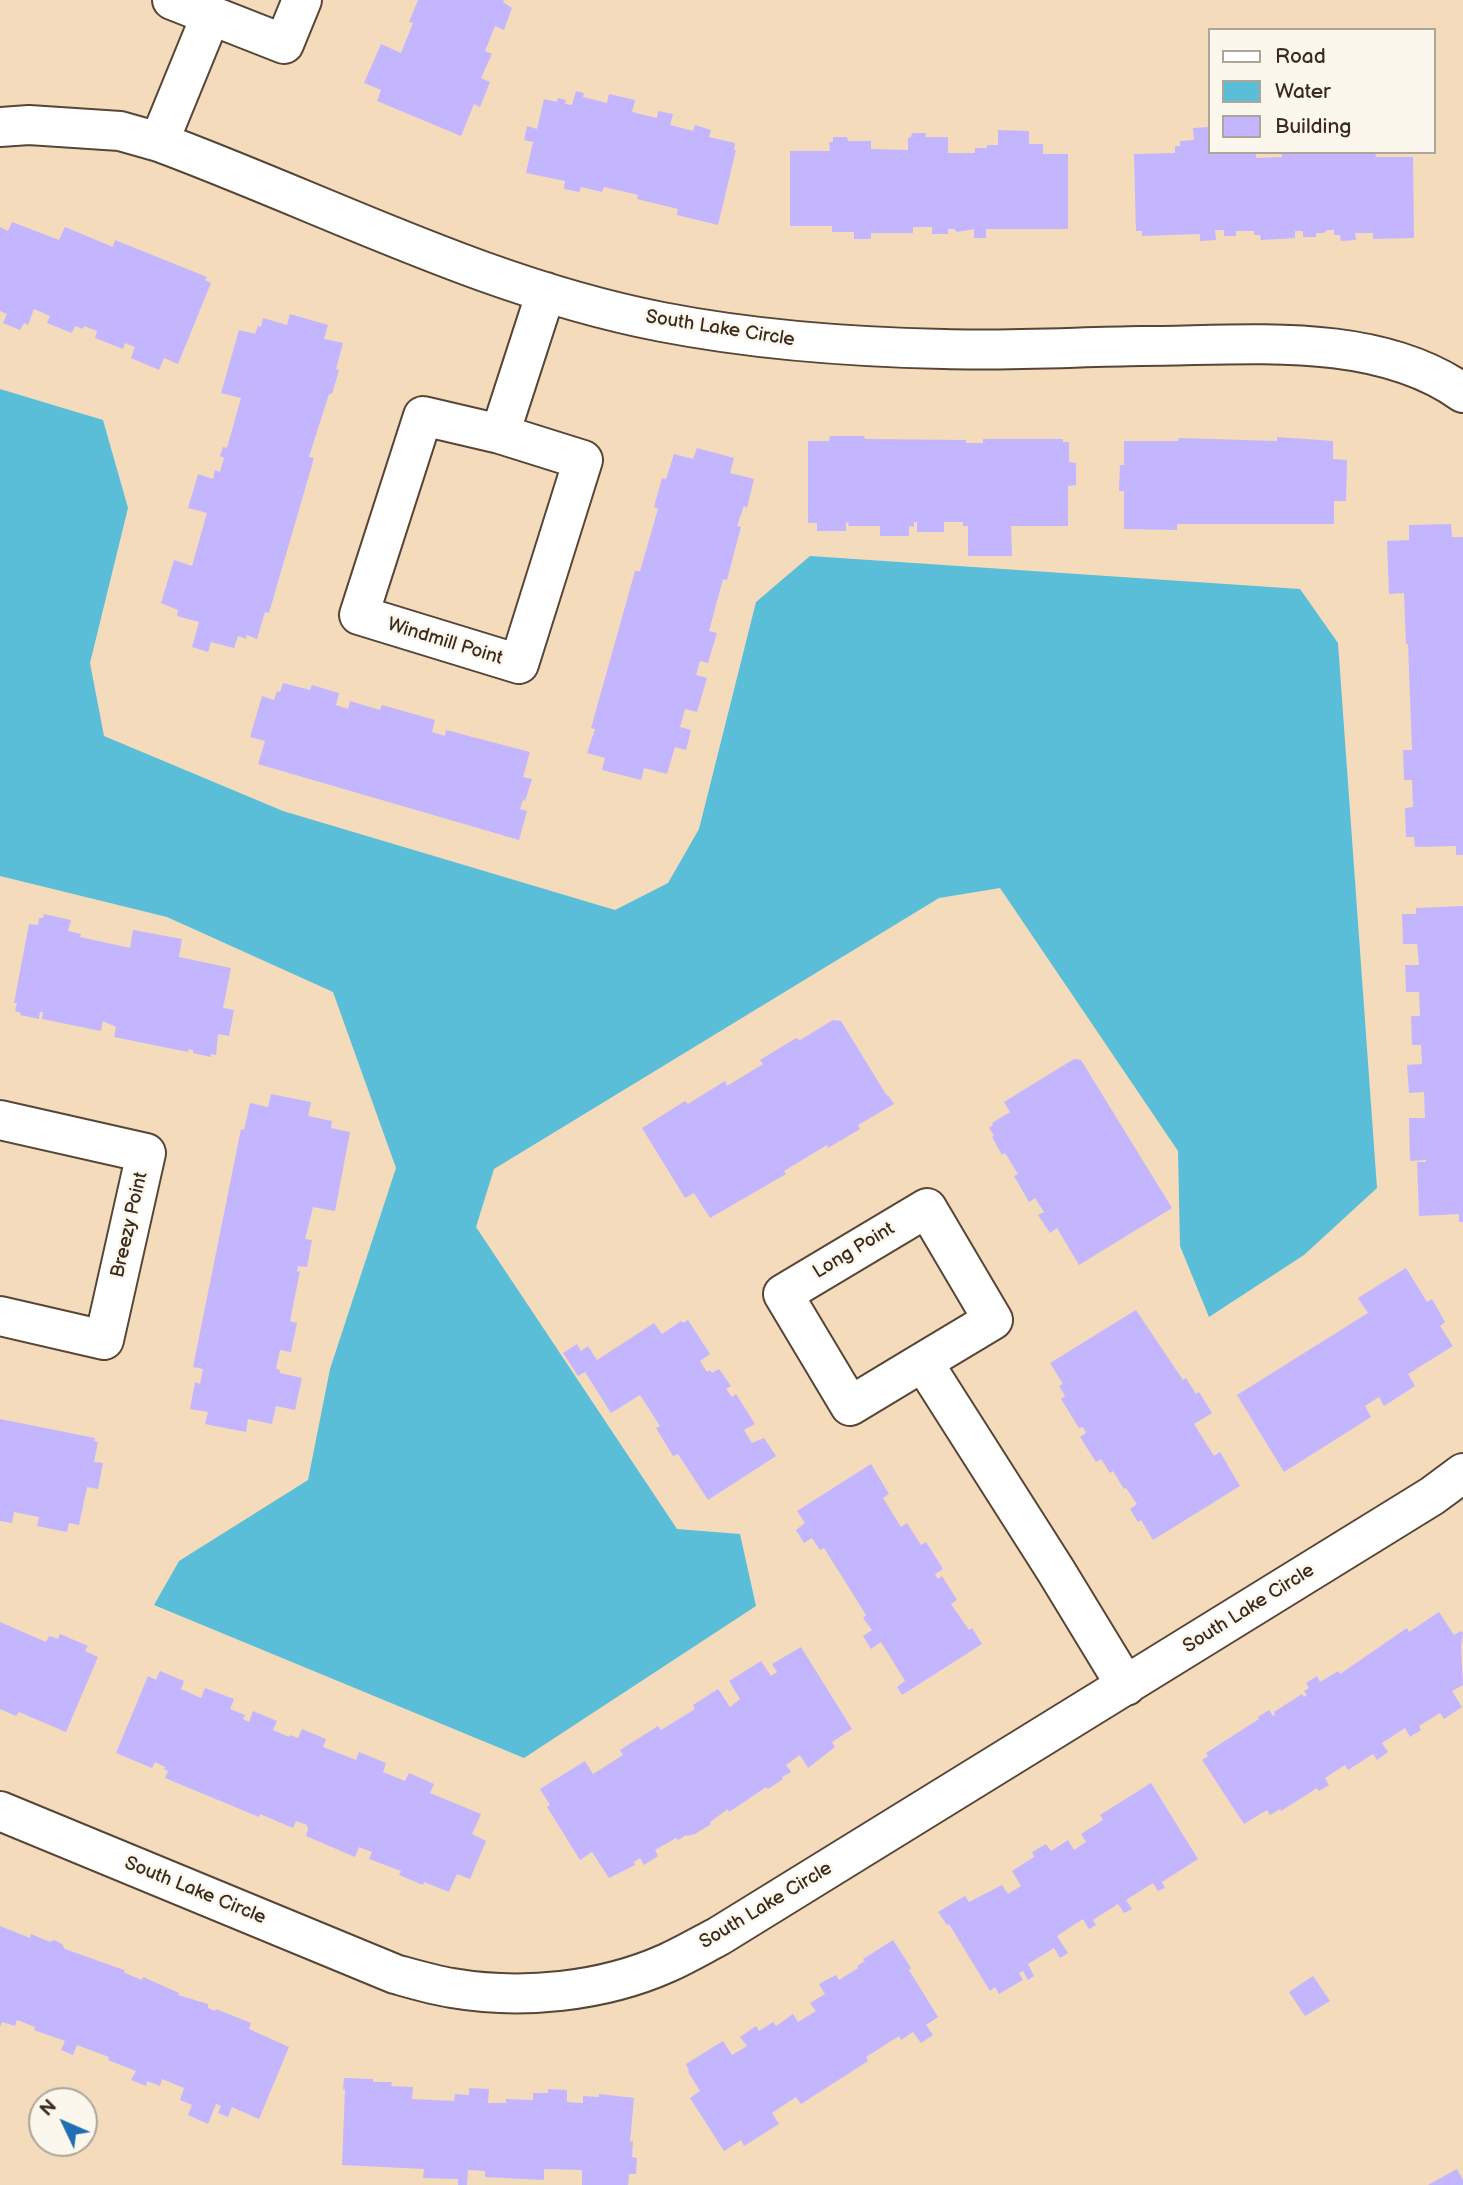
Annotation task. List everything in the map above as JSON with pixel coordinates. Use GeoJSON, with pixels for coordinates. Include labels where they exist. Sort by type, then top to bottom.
{"type":"FeatureCollection","features":[{"type":"Feature","properties":{"kind":"street"},"geometry":{"type":"LineString","coordinates":[[172,0],[284,44],[302,0]]}},
{"type":"Feature","properties":{"kind":"street"},"geometry":{"type":"LineString","coordinates":[[159,142],[211,15]]}},
{"type":"Feature","properties":{"kind":"street","name":"South Lake Circle"},"geometry":{"type":"LineString","coordinates":[[0,127],[29,125],[120,131],[159,142],[444,259],[546,292],[659,321],[767,339],[866,346],[948,349],[1282,345],[1356,351],[1407,364],[1463,393]]}},
{"type":"Feature","properties":{"kind":"street"},"geometry":{"type":"LineString","coordinates":[[500,434],[546,292]]}},
{"type":"Feature","properties":{"kind":"street","name":"Windmill Point"},"geometry":{"type":"LineString","coordinates":[[423,416],[500,434],[583,460],[519,664],[359,615],[423,416]]}},
{"type":"Feature","properties":{"kind":"street","name":"Breezy Point"},"geometry":{"type":"LineString","coordinates":[[0,1120],[146,1153],[104,1339],[0,1316]]}},
{"type":"Feature","properties":{"kind":"street","name":"Long Point"},"geometry":{"type":"LineString","coordinates":[[927,1208],[993,1320],[923,1362],[850,1406],[783,1294],[927,1208]]}},
{"type":"Feature","properties":{"kind":"street"},"geometry":{"type":"LineString","coordinates":[[923,1362],[1056,1570],[1126,1686]]}},
{"type":"Feature","properties":{"kind":"street","name":"South Lake Circle"},"geometry":{"type":"LineString","coordinates":[[0,1811],[395,1974],[452,1988],[513,1993],[611,1983],[667,1964],[719,1936],[1432,1496],[1463,1473]]}},
{"type":"Feature","properties":{"kind":"water"},"geometry":{"type":"Polygon","coordinates":[[[0,389],[103,420],[128,508],[90,663],[104,736],[283,811],[615,910],[668,883],[699,829],[756,602],[810,556],[1300,589],[1338,643],[1377,1188],[1304,1255],[1209,1317],[1180,1246],[1178,1151],[1000,888],[939,898],[494,1169],[476,1227],[677,1529],[740,1534],[756,1606],[524,1758],[154,1605],[179,1561],[308,1480],[330,1369],[396,1168],[333,992],[167,917],[0,876],[0,389]]]}},
{"type":"Feature","properties":{"kind":"building"},"geometry":{"type":"Polygon","coordinates":[[[418,0],[504,0],[503,2],[512,8],[504,30],[495,26],[485,51],[492,54],[481,78],[490,82],[480,107],[474,104],[461,136],[377,101],[381,90],[364,83],[381,44],[401,53],[413,23],[409,22],[418,0]]]}},
{"type":"Feature","properties":{"kind":"building"},"geometry":{"type":"Polygon","coordinates":[[[576,91],[584,93],[583,97],[607,103],[609,94],[635,100],[632,112],[657,118],[658,111],[673,114],[670,125],[693,131],[695,125],[711,130],[709,137],[735,143],[736,150],[718,225],[677,215],[678,209],[637,199],[638,195],[604,187],[602,192],[581,187],[579,192],[564,189],[565,181],[526,173],[533,142],[524,140],[527,126],[537,129],[544,99],[557,102],[558,98],[566,100],[565,104],[572,105],[576,91]]]}},
{"type":"Feature","properties":{"kind":"building"},"geometry":{"type":"Polygon","coordinates":[[[1208,127],[1208,154],[1256,154],[1256,158],[1282,157],[1281,154],[1375,154],[1376,157],[1413,157],[1414,238],[1373,239],[1373,233],[1355,233],[1356,240],[1341,241],[1340,235],[1334,235],[1334,230],[1316,233],[1316,237],[1303,237],[1303,231],[1295,231],[1295,238],[1261,240],[1260,235],[1254,235],[1254,231],[1236,231],[1236,236],[1224,236],[1224,230],[1215,230],[1216,240],[1200,241],[1200,234],[1142,236],[1142,231],[1136,231],[1134,154],[1175,153],[1175,146],[1180,146],[1180,141],[1194,140],[1193,128],[1208,127]]]}},
{"type":"Feature","properties":{"kind":"building"},"geometry":{"type":"Polygon","coordinates":[[[998,130],[1029,131],[1029,144],[1043,144],[1043,154],[1068,154],[1068,229],[986,229],[986,238],[974,238],[974,229],[957,232],[948,229],[948,234],[932,234],[932,227],[913,227],[913,233],[871,233],[871,239],[854,239],[854,232],[832,232],[832,226],[790,226],[790,151],[830,151],[829,142],[833,142],[833,137],[847,137],[848,141],[871,141],[871,149],[908,150],[908,138],[912,133],[926,133],[925,137],[948,137],[948,153],[975,153],[975,148],[998,145],[998,130]]]}},
{"type":"Feature","properties":{"kind":"building"},"geometry":{"type":"Polygon","coordinates":[[[12,222],[59,240],[65,227],[113,247],[115,240],[207,277],[205,280],[211,283],[178,364],[164,358],[159,370],[131,358],[135,347],[125,343],[123,349],[95,338],[97,331],[84,326],[83,329],[75,326],[72,333],[47,323],[50,316],[34,309],[28,325],[24,323],[20,330],[3,323],[7,314],[0,311],[0,227],[8,231],[12,222]]]}},
{"type":"Feature","properties":{"kind":"building"},"geometry":{"type":"Polygon","coordinates":[[[290,314],[328,325],[324,339],[343,343],[336,369],[339,370],[309,457],[314,458],[269,613],[265,612],[257,639],[247,635],[246,639],[238,636],[234,648],[211,642],[208,652],[192,647],[199,622],[177,616],[178,610],[161,603],[174,560],[192,566],[207,513],[188,508],[198,474],[213,479],[215,470],[220,472],[224,458],[220,456],[223,447],[227,448],[241,398],[221,393],[239,330],[255,334],[258,326],[261,327],[263,318],[287,325],[290,314]]]}},
{"type":"Feature","properties":{"kind":"building"},"geometry":{"type":"Polygon","coordinates":[[[830,436],[966,440],[966,443],[983,443],[983,439],[1063,439],[1063,442],[1069,442],[1069,462],[1076,463],[1076,485],[1068,486],[1068,526],[1011,526],[1012,556],[968,556],[968,526],[963,526],[963,522],[944,522],[944,532],[917,532],[917,522],[914,522],[914,527],[909,526],[909,536],[880,536],[880,526],[848,526],[849,523],[846,522],[846,531],[817,531],[817,523],[808,523],[808,441],[829,441],[830,436]]]}},
{"type":"Feature","properties":{"kind":"building"},"geometry":{"type":"Polygon","coordinates":[[[1277,437],[1333,441],[1333,459],[1347,460],[1346,501],[1334,501],[1334,524],[1177,524],[1177,530],[1124,529],[1124,491],[1119,491],[1120,465],[1124,465],[1124,441],[1178,441],[1179,438],[1277,441],[1277,437]]]}},
{"type":"Feature","properties":{"kind":"building"},"geometry":{"type":"Polygon","coordinates":[[[697,448],[734,458],[730,473],[754,479],[747,508],[744,506],[737,526],[741,527],[727,580],[723,579],[709,631],[717,633],[708,663],[700,661],[696,675],[707,678],[697,712],[685,709],[680,727],[691,730],[686,750],[675,747],[667,774],[644,768],[641,780],[602,770],[605,758],[587,753],[595,729],[591,728],[635,571],[640,571],[658,509],[654,507],[662,478],[666,479],[674,454],[693,459],[697,448]]]}},
{"type":"Feature","properties":{"kind":"building"},"geometry":{"type":"Polygon","coordinates":[[[1451,524],[1452,537],[1463,537],[1463,855],[1456,855],[1456,846],[1415,847],[1414,837],[1406,837],[1405,808],[1413,807],[1412,780],[1404,780],[1403,750],[1412,750],[1408,644],[1404,593],[1389,594],[1387,541],[1409,540],[1409,525],[1451,524]]]}},
{"type":"Feature","properties":{"kind":"building"},"geometry":{"type":"Polygon","coordinates":[[[283,683],[310,690],[312,685],[339,693],[336,705],[348,709],[350,701],[380,710],[382,705],[435,720],[432,732],[445,736],[446,730],[530,752],[523,777],[532,779],[520,809],[527,811],[519,840],[258,764],[265,741],[250,737],[262,696],[274,700],[283,683]]]}},
{"type":"Feature","properties":{"kind":"building"},"geometry":{"type":"Polygon","coordinates":[[[1463,906],[1463,1222],[1459,1222],[1459,1214],[1419,1216],[1417,1162],[1426,1160],[1410,1161],[1409,1118],[1425,1118],[1424,1092],[1409,1093],[1407,1065],[1422,1064],[1421,1045],[1412,1045],[1411,1016],[1420,1016],[1419,992],[1406,992],[1405,965],[1419,965],[1417,944],[1403,944],[1402,914],[1416,914],[1416,908],[1463,906]]]}},
{"type":"Feature","properties":{"kind":"building"},"geometry":{"type":"Polygon","coordinates":[[[44,914],[71,920],[68,931],[81,934],[80,937],[130,948],[133,930],[182,939],[179,957],[231,968],[223,1008],[234,1010],[229,1036],[218,1034],[216,1055],[211,1054],[211,1057],[193,1053],[193,1050],[189,1049],[188,1052],[114,1037],[116,1027],[103,1021],[101,1031],[42,1019],[43,1012],[40,1012],[39,1019],[20,1015],[21,1013],[15,1011],[17,1003],[14,1003],[29,924],[38,925],[39,918],[43,918],[44,914]]]}},
{"type":"Feature","properties":{"kind":"building"},"geometry":{"type":"Polygon","coordinates":[[[833,1020],[841,1021],[894,1104],[858,1125],[860,1129],[828,1148],[827,1145],[784,1171],[786,1174],[710,1218],[694,1193],[685,1198],[642,1128],[685,1101],[688,1104],[725,1081],[727,1086],[763,1064],[760,1060],[833,1020]]]}},
{"type":"Feature","properties":{"kind":"building"},"geometry":{"type":"Polygon","coordinates":[[[1074,1059],[1081,1060],[1172,1208],[1079,1265],[1057,1228],[1050,1233],[1038,1215],[1044,1212],[1035,1198],[1029,1202],[1014,1176],[1018,1174],[1005,1153],[1002,1155],[989,1128],[992,1123],[1010,1112],[1004,1102],[1074,1059]]]}},
{"type":"Feature","properties":{"kind":"building"},"geometry":{"type":"Polygon","coordinates":[[[271,1094],[311,1102],[308,1116],[332,1121],[331,1128],[350,1132],[335,1211],[313,1207],[305,1239],[312,1240],[307,1267],[298,1266],[297,1272],[300,1271],[290,1321],[297,1323],[291,1352],[280,1350],[276,1369],[280,1370],[280,1373],[302,1378],[295,1410],[276,1406],[272,1424],[248,1419],[246,1432],[205,1424],[208,1412],[190,1409],[195,1382],[200,1384],[203,1369],[193,1367],[241,1129],[244,1130],[250,1103],[268,1107],[271,1094]]]}},
{"type":"Feature","properties":{"kind":"building"},"geometry":{"type":"Polygon","coordinates":[[[1406,1268],[1427,1302],[1432,1299],[1445,1322],[1440,1326],[1453,1346],[1408,1374],[1415,1386],[1384,1406],[1379,1397],[1365,1406],[1371,1417],[1284,1472],[1237,1395],[1368,1313],[1358,1298],[1406,1268]]]}},
{"type":"Feature","properties":{"kind":"building"},"geometry":{"type":"Polygon","coordinates":[[[1136,1310],[1183,1380],[1186,1378],[1196,1394],[1199,1392],[1212,1413],[1194,1424],[1214,1456],[1220,1452],[1240,1486],[1153,1540],[1141,1520],[1138,1522],[1130,1509],[1137,1504],[1126,1488],[1124,1489],[1113,1471],[1110,1473],[1101,1459],[1096,1462],[1080,1437],[1086,1433],[1083,1427],[1079,1428],[1061,1399],[1065,1396],[1059,1386],[1063,1384],[1050,1363],[1136,1310]]]}},
{"type":"Feature","properties":{"kind":"building"},"geometry":{"type":"Polygon","coordinates":[[[688,1320],[710,1354],[700,1361],[707,1372],[710,1370],[712,1373],[719,1369],[731,1386],[726,1389],[732,1397],[736,1394],[755,1424],[744,1430],[752,1443],[764,1438],[776,1456],[708,1500],[678,1454],[673,1456],[656,1428],[660,1426],[640,1395],[611,1413],[585,1372],[578,1376],[563,1353],[577,1344],[581,1351],[588,1346],[597,1360],[654,1323],[662,1334],[681,1321],[683,1323],[688,1320]]]}},
{"type":"Feature","properties":{"kind":"building"},"geometry":{"type":"Polygon","coordinates":[[[0,1419],[95,1438],[94,1441],[98,1442],[94,1462],[103,1463],[98,1489],[87,1487],[79,1525],[69,1523],[67,1532],[37,1526],[39,1517],[14,1512],[12,1523],[0,1521],[0,1419]]]}},
{"type":"Feature","properties":{"kind":"building"},"geometry":{"type":"Polygon","coordinates":[[[871,1464],[889,1494],[883,1498],[901,1527],[907,1523],[921,1545],[926,1542],[943,1569],[935,1574],[938,1579],[942,1576],[957,1600],[951,1604],[982,1644],[902,1695],[897,1687],[905,1681],[881,1642],[871,1649],[863,1636],[872,1630],[863,1618],[866,1615],[824,1548],[820,1550],[812,1538],[804,1543],[796,1530],[805,1523],[797,1511],[871,1464]]]}},
{"type":"Feature","properties":{"kind":"building"},"geometry":{"type":"Polygon","coordinates":[[[1439,1612],[1454,1635],[1461,1631],[1463,1633],[1463,1685],[1452,1691],[1462,1707],[1444,1719],[1440,1713],[1419,1726],[1421,1730],[1410,1737],[1405,1728],[1382,1743],[1388,1752],[1377,1760],[1373,1754],[1348,1770],[1345,1765],[1325,1778],[1329,1785],[1319,1791],[1317,1788],[1281,1811],[1280,1809],[1270,1815],[1267,1810],[1244,1824],[1202,1760],[1208,1756],[1206,1753],[1269,1710],[1273,1716],[1274,1712],[1302,1694],[1304,1697],[1307,1695],[1304,1691],[1309,1688],[1306,1683],[1317,1676],[1320,1682],[1338,1671],[1340,1674],[1407,1628],[1409,1632],[1439,1612]]]}},
{"type":"Feature","properties":{"kind":"building"},"geometry":{"type":"Polygon","coordinates":[[[0,1622],[46,1642],[49,1636],[58,1639],[60,1634],[88,1646],[85,1651],[98,1657],[66,1732],[19,1712],[16,1716],[0,1709],[0,1622]]]}},
{"type":"Feature","properties":{"kind":"building"},"geometry":{"type":"Polygon","coordinates":[[[801,1647],[852,1729],[832,1742],[835,1747],[808,1768],[800,1755],[786,1765],[791,1772],[782,1777],[783,1779],[729,1812],[728,1809],[695,1834],[678,1840],[676,1838],[655,1850],[658,1856],[644,1865],[640,1858],[634,1862],[635,1865],[609,1878],[592,1852],[580,1860],[547,1807],[550,1805],[540,1789],[585,1761],[593,1774],[623,1755],[620,1750],[658,1726],[661,1730],[695,1709],[693,1705],[718,1689],[730,1707],[740,1699],[729,1681],[761,1661],[771,1676],[777,1672],[772,1664],[801,1647]]]}},
{"type":"Feature","properties":{"kind":"building"},"geometry":{"type":"Polygon","coordinates":[[[160,1671],[184,1681],[181,1689],[201,1698],[205,1688],[234,1699],[230,1709],[245,1715],[243,1719],[249,1722],[253,1711],[277,1721],[273,1730],[289,1737],[298,1738],[302,1729],[326,1739],[323,1747],[356,1760],[359,1752],[386,1763],[383,1772],[405,1781],[409,1773],[434,1784],[430,1793],[481,1814],[472,1834],[486,1841],[470,1879],[457,1874],[449,1892],[424,1882],[423,1885],[399,1875],[401,1871],[369,1859],[372,1852],[359,1847],[355,1857],[306,1836],[307,1825],[296,1821],[293,1828],[260,1814],[259,1817],[165,1778],[168,1771],[155,1762],[152,1768],[116,1753],[148,1676],[156,1680],[160,1671]]]}},
{"type":"Feature","properties":{"kind":"building"},"geometry":{"type":"Polygon","coordinates":[[[1151,1783],[1198,1859],[1162,1882],[1165,1888],[1158,1891],[1153,1883],[1126,1900],[1132,1909],[1124,1913],[1118,1904],[1093,1920],[1096,1925],[1089,1929],[1083,1919],[1057,1936],[1068,1953],[1060,1958],[1054,1948],[1028,1964],[1034,1976],[1028,1980],[1023,1971],[1019,1973],[1023,1980],[999,1994],[995,1987],[990,1991],[949,1924],[947,1925],[938,1912],[965,1896],[969,1902],[1002,1885],[1008,1894],[1021,1886],[1012,1871],[1034,1857],[1032,1852],[1046,1844],[1051,1851],[1068,1840],[1074,1850],[1086,1842],[1081,1834],[1103,1820],[1100,1815],[1151,1783]]]}},
{"type":"Feature","properties":{"kind":"building"},"geometry":{"type":"Polygon","coordinates":[[[0,1926],[30,1938],[31,1934],[50,1942],[54,1940],[65,1949],[124,1970],[125,1973],[142,1980],[143,1977],[179,1993],[178,1995],[208,2004],[208,2008],[251,2023],[249,2029],[289,2047],[259,2119],[232,2107],[228,2117],[218,2113],[221,2106],[216,2104],[208,2124],[188,2115],[192,2105],[180,2100],[184,2088],[162,2079],[160,2086],[147,2081],[146,2086],[131,2080],[136,2071],[77,2045],[73,2055],[61,2050],[65,2041],[34,2030],[35,2027],[17,2020],[15,2026],[2,2022],[0,2027],[0,1926]]]}},
{"type":"Feature","properties":{"kind":"building"},"geometry":{"type":"Polygon","coordinates":[[[893,1940],[938,2017],[926,2025],[933,2035],[921,2043],[913,2032],[901,2040],[899,2036],[866,2057],[868,2061],[801,2104],[796,2097],[772,2113],[779,2124],[744,2146],[741,2140],[724,2151],[690,2098],[700,2091],[686,2064],[723,2041],[732,2055],[747,2046],[740,2037],[756,2026],[759,2031],[773,2022],[776,2026],[793,2014],[798,2022],[816,2011],[810,2003],[825,1994],[819,1984],[836,1975],[839,1980],[858,1968],[857,1966],[865,1961],[863,1959],[893,1940]]]}},
{"type":"Feature","properties":{"kind":"building"},"geometry":{"type":"Polygon","coordinates":[[[1313,1976],[1330,2001],[1305,2016],[1289,1992],[1313,1976]]]}},
{"type":"Feature","properties":{"kind":"building"},"geometry":{"type":"Polygon","coordinates":[[[344,2078],[373,2079],[373,2082],[392,2082],[391,2086],[413,2087],[412,2099],[454,2101],[455,2094],[469,2095],[469,2088],[489,2089],[488,2103],[506,2103],[506,2099],[533,2100],[533,2093],[548,2093],[548,2089],[567,2090],[567,2102],[583,2103],[583,2096],[599,2097],[599,2094],[634,2098],[630,2142],[633,2141],[632,2157],[637,2158],[636,2174],[629,2174],[628,2185],[582,2185],[582,2170],[544,2169],[544,2180],[485,2177],[485,2171],[468,2170],[467,2185],[458,2185],[458,2179],[423,2178],[424,2169],[342,2165],[344,2078]]]}},
{"type":"Feature","properties":{"kind":"building"},"geometry":{"type":"Polygon","coordinates":[[[1457,2169],[1463,2185],[1428,2185],[1457,2169]]]}}]}
